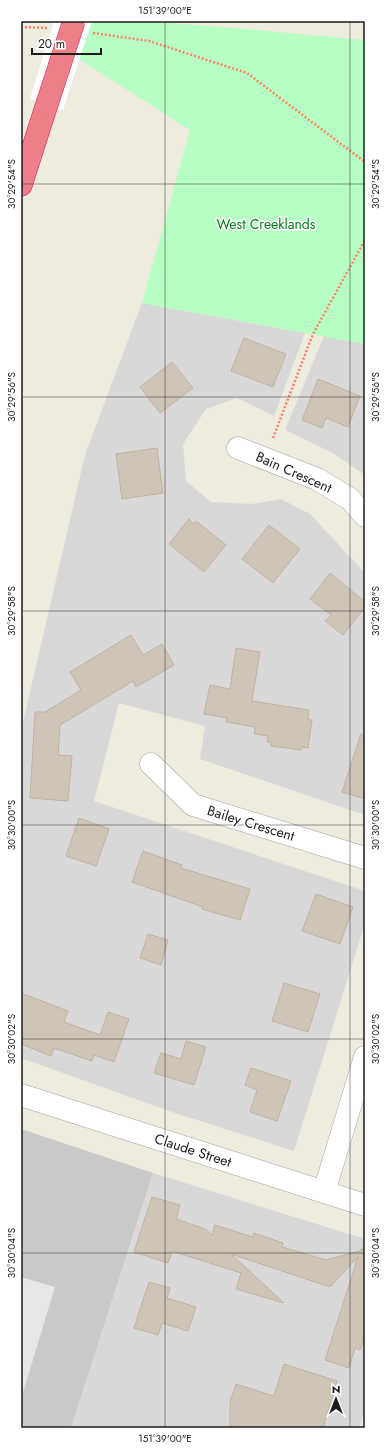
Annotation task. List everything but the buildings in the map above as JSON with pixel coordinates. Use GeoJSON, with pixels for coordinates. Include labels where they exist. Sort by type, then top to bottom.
{"type":"FeatureCollection","features":[{"type":"Feature","properties":{"kind":"highway"},"geometry":{"type":"LineString","coordinates":[[21,184],[73,27]]}},
{"type":"Feature","properties":{"kind":"street","name":"Bain Crescent"},"geometry":{"type":"LineString","coordinates":[[238,448],[317,479],[350,500],[365,516]]}},
{"type":"Feature","properties":{"kind":"street","name":"Bailey Crescent"},"geometry":{"type":"LineString","coordinates":[[151,764],[193,806],[365,858]]}},
{"type":"Feature","properties":{"kind":"street"},"geometry":{"type":"LineString","coordinates":[[324,1192],[365,1057]]}},
{"type":"Feature","properties":{"kind":"street","name":"Claude Street"},"geometry":{"type":"LineString","coordinates":[[21,1095],[365,1205]]}},
{"type":"Feature","properties":{"kind":"path"},"geometry":{"type":"LineString","coordinates":[[21,27],[73,27],[149,41],[248,73],[365,162]]}},
{"type":"Feature","properties":{"kind":"path"},"geometry":{"type":"LineString","coordinates":[[272,442],[314,334],[365,240]]}},
{"type":"Feature","properties":{"kind":"shaded area"},"geometry":{"type":"Polygon","coordinates":[[[142,303],[305,333],[274,416],[237,398],[206,409],[183,444],[186,481],[211,502],[251,504],[281,499],[310,514],[365,573],[365,815],[200,759],[205,726],[119,703],[94,801],[365,891],[365,923],[294,1151],[172,1112],[21,1058],[21,731],[85,455],[142,303]]]}},
{"type":"Feature","properties":{"kind":"shaded area"},"geometry":{"type":"Polygon","coordinates":[[[324,336],[365,344],[365,475],[333,453],[285,430],[324,336]]]}},
{"type":"Feature","properties":{"kind":"shaded area"},"geometry":{"type":"Polygon","coordinates":[[[21,1129],[153,1173],[71,1428],[21,1428],[21,1129]]]}},
{"type":"Feature","properties":{"kind":"shaded area"},"geometry":{"type":"Polygon","coordinates":[[[153,1173],[365,1239],[365,1410],[359,1428],[71,1428],[153,1173]]]}},
{"type":"Feature","properties":{"kind":"shaded area"},"geometry":{"type":"Polygon","coordinates":[[[21,1277],[55,1287],[21,1399],[21,1277]]]}},
{"type":"Feature","properties":{"kind":"green space","name":"West Creeklands"},"geometry":{"type":"Polygon","coordinates":[[[92,21],[126,21],[194,25],[365,40],[365,344],[142,303],[190,130],[79,59],[92,21]]]}},
{"type":"Feature","properties":{"kind":"pier"},"geometry":{"type":"Polygon","coordinates":[[[54,21],[92,21],[63,110],[30,99],[54,21]]]}}]}
